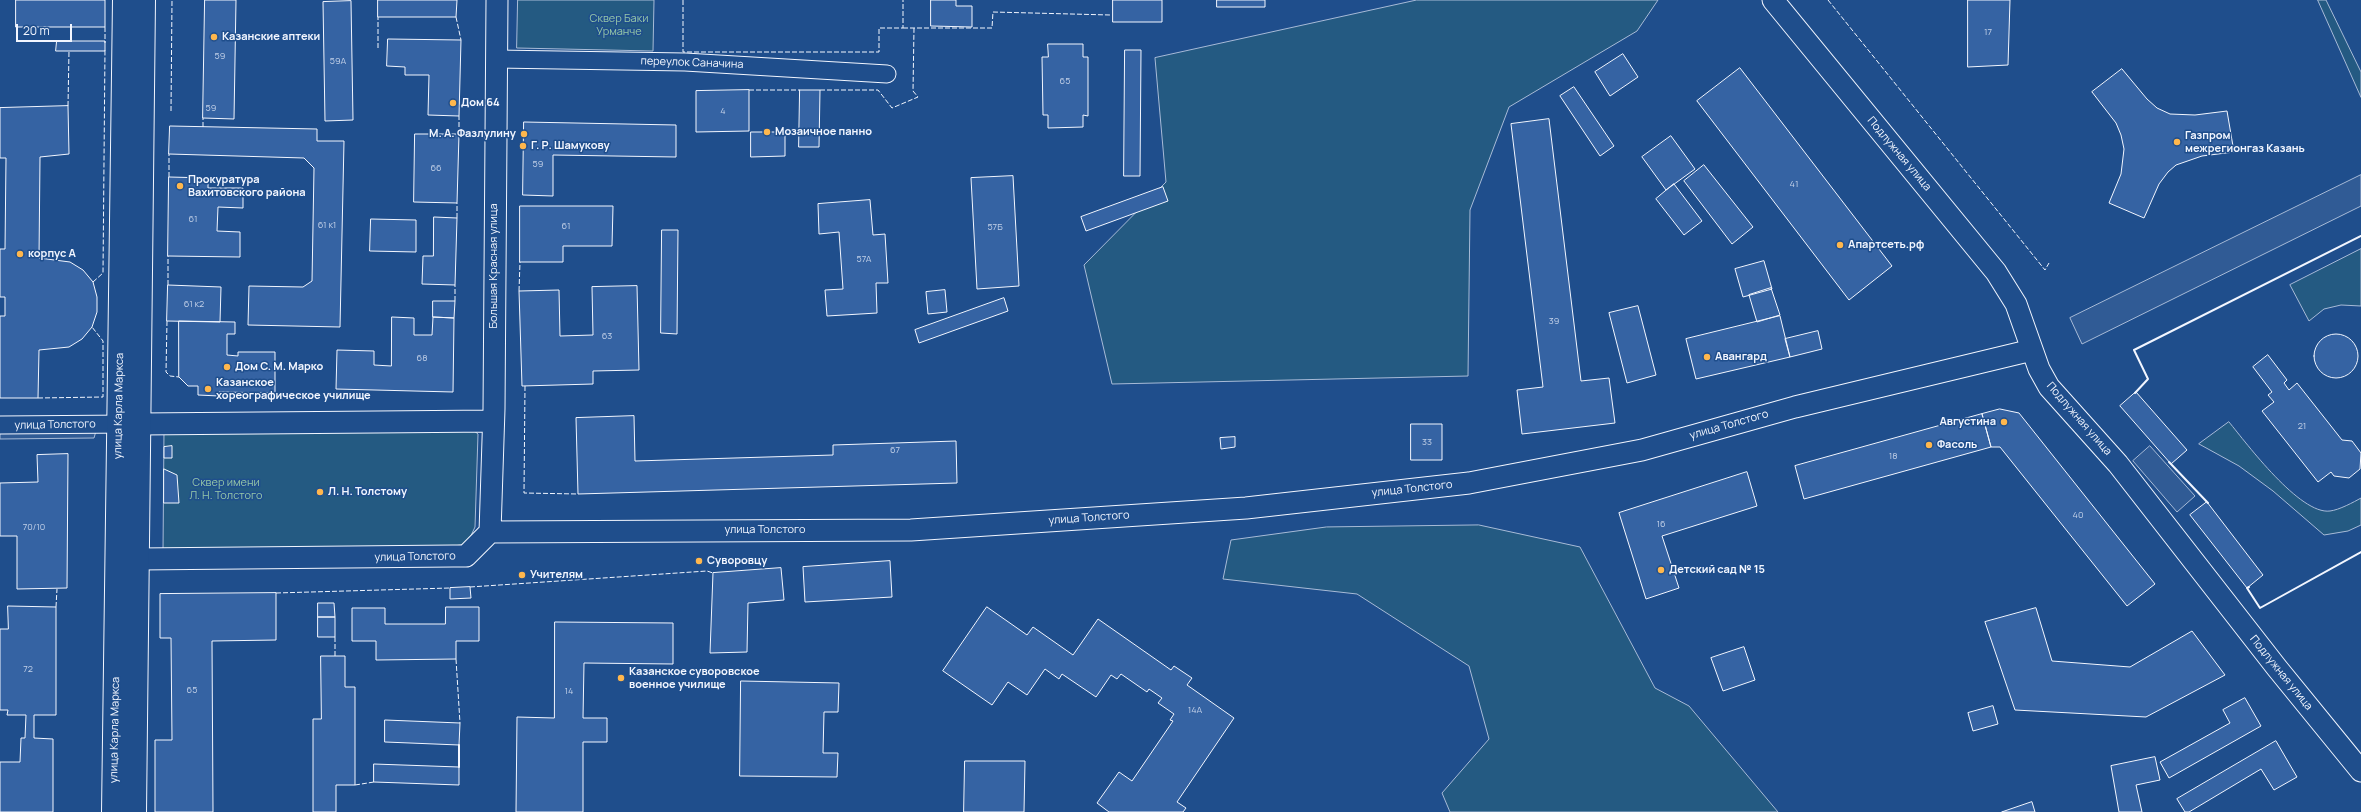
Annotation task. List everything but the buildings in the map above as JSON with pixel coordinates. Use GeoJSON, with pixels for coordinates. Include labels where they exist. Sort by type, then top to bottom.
{"type":"FeatureCollection","features":[{"type":"Feature","properties":{"kind":"main road","name":"улица Карла Маркса"},"geometry":{"type":"LineString","coordinates":[[113,812],[124,0]]}},
{"type":"Feature","properties":{"kind":"main road","name":"улица Карла Маркса"},"geometry":{"type":"LineString","coordinates":[[135,812],[141,424],[144,0]]}},
{"type":"Feature","properties":{"kind":"street","name":"Большая Красная улица"},"geometry":{"type":"LineString","coordinates":[[490,532],[493,421],[497,0]]}},
{"type":"Feature","properties":{"kind":"street","name":"Подлужная улица"},"geometry":{"type":"LineString","coordinates":[[1773,0],[1996,272],[2016,304],[2032,350],[2049,387],[2118,464],[2277,668],[2361,771]]}},
{"type":"Feature","properties":{"kind":"street","name":"переулок Саначина"},"geometry":{"type":"LineString","coordinates":[[496,59],[685,62],[887,74]]}},
{"type":"Feature","properties":{"kind":"street","name":"улица Толстого"},"geometry":{"type":"LineString","coordinates":[[138,559],[466,556],[490,532],[911,530],[1246,508],[1469,483],[1642,450],[1795,407],[2032,350]]}},
{"type":"Feature","properties":{"kind":"street","name":"улица Толстого"},"geometry":{"type":"LineString","coordinates":[[0,425],[493,421]]}},
{"type":"Feature","properties":{"kind":"green space","name":"Сквер Баки Урманче"},"geometry":{"type":"Polygon","coordinates":[[[518,0],[654,0],[653,51],[517,48],[518,0]]]}},
{"type":"Feature","properties":{"kind":"green space"},"geometry":{"type":"Polygon","coordinates":[[[1417,0],[1658,0],[1637,31],[1509,107],[1470,210],[1468,376],[1112,384],[1084,265],[1166,182],[1155,58],[1417,0]]]}},
{"type":"Feature","properties":{"kind":"green space"},"geometry":{"type":"Polygon","coordinates":[[[2318,0],[2326,0],[2361,72],[2361,97],[2318,0]]]}},
{"type":"Feature","properties":{"kind":"green space"},"geometry":{"type":"Polygon","coordinates":[[[2361,249],[2361,306],[2341,305],[2324,309],[2309,321],[2290,285],[2361,249]]]}},
{"type":"Feature","properties":{"kind":"green space"},"geometry":{"type":"Polygon","coordinates":[[[2229,422],[2275,476],[2304,502],[2318,509],[2330,511],[2342,508],[2361,498],[2361,525],[2348,531],[2324,535],[2273,491],[2239,466],[2199,444],[2229,422]]]}},
{"type":"Feature","properties":{"kind":"green space","name":"Сквер имени Л. Н. Толстого"},"geometry":{"type":"Polygon","coordinates":[[[468,426],[478,434],[475,527],[467,544],[447,547],[163,551],[164,430],[468,426]]]}},
{"type":"Feature","properties":{"kind":"green space"},"geometry":{"type":"Polygon","coordinates":[[[1479,525],[1580,547],[1655,688],[1689,706],[1778,812],[1450,812],[1442,793],[1489,739],[1469,666],[1357,594],[1223,579],[1231,540],[1326,527],[1479,525]]]}},
{"type":"Feature","properties":{"kind":"shaded area"},"geometry":{"type":"Polygon","coordinates":[[[2361,175],[2361,206],[2082,344],[2070,318],[2361,175]]]}},
{"type":"Feature","properties":{"kind":"shaded area"},"geometry":{"type":"Polygon","coordinates":[[[98,424],[94,438],[0,439],[0,426],[98,424]]]}},
{"type":"Feature","properties":{"kind":"shaded area"},"geometry":{"type":"Polygon","coordinates":[[[2150,446],[2195,496],[2177,512],[2133,461],[2150,446]]]}},
{"type":"Feature","properties":{"kind":"fence"},"geometry":{"type":"LineString","coordinates":[[171,111],[172,0]]}},
{"type":"Feature","properties":{"kind":"fence"},"geometry":{"type":"LineString","coordinates":[[683,0],[683,52],[879,52],[879,28],[903,28],[903,0]]}},
{"type":"Feature","properties":{"kind":"fence"},"geometry":{"type":"LineString","coordinates":[[1828,0],[2045,270],[2049,263]]}},
{"type":"Feature","properties":{"kind":"fence"},"geometry":{"type":"LineString","coordinates":[[903,28],[992,28],[993,12],[1110,15]]}},
{"type":"Feature","properties":{"kind":"fence"},"geometry":{"type":"LineString","coordinates":[[378,17],[378,48]]}},
{"type":"Feature","properties":{"kind":"fence"},"geometry":{"type":"LineString","coordinates":[[456,17],[461,40]]}},
{"type":"Feature","properties":{"kind":"fence"},"geometry":{"type":"LineString","coordinates":[[105,27],[105,43]]}},
{"type":"Feature","properties":{"kind":"fence"},"geometry":{"type":"LineString","coordinates":[[820,90],[878,90],[892,108],[918,97],[913,91],[914,28]]}},
{"type":"Feature","properties":{"kind":"fence"},"geometry":{"type":"LineString","coordinates":[[93,282],[103,273],[105,49]]}},
{"type":"Feature","properties":{"kind":"fence"},"geometry":{"type":"LineString","coordinates":[[68,106],[69,51]]}},
{"type":"Feature","properties":{"kind":"fence"},"geometry":{"type":"LineString","coordinates":[[749,90],[800,90]]}},
{"type":"Feature","properties":{"kind":"fence"},"geometry":{"type":"LineString","coordinates":[[459,116],[459,134]]}},
{"type":"Feature","properties":{"kind":"fence"},"geometry":{"type":"LineString","coordinates":[[203,118],[203,127]]}},
{"type":"Feature","properties":{"kind":"fence"},"geometry":{"type":"LineString","coordinates":[[169,154],[169,177]]}},
{"type":"Feature","properties":{"kind":"fence"},"geometry":{"type":"LineString","coordinates":[[457,203],[457,218]]}},
{"type":"Feature","properties":{"kind":"fence"},"geometry":{"type":"LineString","coordinates":[[168,256],[168,285]]}},
{"type":"Feature","properties":{"kind":"fence"},"geometry":{"type":"LineString","coordinates":[[519,291],[520,262]]}},
{"type":"Feature","properties":{"kind":"fence"},"geometry":{"type":"LineString","coordinates":[[455,285],[455,301]]}},
{"type":"Feature","properties":{"kind":"fence"},"geometry":{"type":"LineString","coordinates":[[167,321],[166,372],[170,376],[179,377]]}},
{"type":"Feature","properties":{"kind":"fence"},"geometry":{"type":"LineString","coordinates":[[38,398],[103,397],[103,341],[92,327]]}},
{"type":"Feature","properties":{"kind":"fence"},"geometry":{"type":"LineString","coordinates":[[525,386],[524,493],[578,494]]}},
{"type":"Feature","properties":{"kind":"fence"},"geometry":{"type":"LineString","coordinates":[[470,587],[707,571],[713,573]]}},
{"type":"Feature","properties":{"kind":"fence"},"geometry":{"type":"LineString","coordinates":[[276,593],[450,588]]}},
{"type":"Feature","properties":{"kind":"fence"},"geometry":{"type":"LineString","coordinates":[[56,607],[57,589]]}},
{"type":"Feature","properties":{"kind":"fence"},"geometry":{"type":"LineString","coordinates":[[335,637],[335,656]]}},
{"type":"Feature","properties":{"kind":"fence"},"geometry":{"type":"LineString","coordinates":[[456,659],[460,723]]}},
{"type":"Feature","properties":{"kind":"fence"},"geometry":{"type":"LineString","coordinates":[[355,785],[374,782]]}},
{"type":"Feature","properties":{"kind":"wall"},"geometry":{"type":"LineString","coordinates":[[2135,393],[2148,379],[2134,350],[2361,236]]}},
{"type":"Feature","properties":{"kind":"wall"},"geometry":{"type":"LineString","coordinates":[[2169,462],[2208,503]]}},
{"type":"Feature","properties":{"kind":"wall"},"geometry":{"type":"LineString","coordinates":[[2249,587],[2247,588],[2260,608],[2361,552]]}},
{"type":"Feature","properties":{"kind":"wall"},"geometry":{"type":"LineString","coordinates":[[459,745],[459,767]]}},
{"type":"Feature","properties":{"kind":"place","name":"Казанские аптеки"},"geometry":{"type":"Point","coordinates":[214,37]}},
{"type":"Feature","properties":{"kind":"place","name":"Дом 64"},"geometry":{"type":"Point","coordinates":[453,103]}},
{"type":"Feature","properties":{"kind":"place","name":"Мозаичное панно"},"geometry":{"type":"Point","coordinates":[767,132]}},
{"type":"Feature","properties":{"kind":"place","name":"М. А. Фазлулину"},"geometry":{"type":"Point","coordinates":[524,134]}},
{"type":"Feature","properties":{"kind":"place","name":"Газпром межрегионгаз Казань"},"geometry":{"type":"Point","coordinates":[2177,142]}},
{"type":"Feature","properties":{"kind":"place","name":"Г. Р. Шамукову"},"geometry":{"type":"Point","coordinates":[523,146]}},
{"type":"Feature","properties":{"kind":"place","name":"Прокуратура Вахитовского района"},"geometry":{"type":"Point","coordinates":[180,186]}},
{"type":"Feature","properties":{"kind":"place","name":"Апартсеть.рф"},"geometry":{"type":"Point","coordinates":[1840,245]}},
{"type":"Feature","properties":{"kind":"place","name":"корпус А"},"geometry":{"type":"Point","coordinates":[20,254]}},
{"type":"Feature","properties":{"kind":"place","name":"Авангард"},"geometry":{"type":"Point","coordinates":[1707,357]}},
{"type":"Feature","properties":{"kind":"place","name":"Дом С. М. Марко"},"geometry":{"type":"Point","coordinates":[227,367]}},
{"type":"Feature","properties":{"kind":"place","name":"Казанское хореографическое училище"},"geometry":{"type":"Point","coordinates":[208,389]}},
{"type":"Feature","properties":{"kind":"place","name":"Августина"},"geometry":{"type":"Point","coordinates":[2004,422]}},
{"type":"Feature","properties":{"kind":"place","name":"Фасоль"},"geometry":{"type":"Point","coordinates":[1929,445]}},
{"type":"Feature","properties":{"kind":"place","name":"Л. Н. Толстому"},"geometry":{"type":"Point","coordinates":[320,492]}},
{"type":"Feature","properties":{"kind":"place","name":"Суворовцу"},"geometry":{"type":"Point","coordinates":[699,561]}},
{"type":"Feature","properties":{"kind":"place","name":"Детский сад № 15"},"geometry":{"type":"Point","coordinates":[1661,570]}},
{"type":"Feature","properties":{"kind":"place","name":"Учителям"},"geometry":{"type":"Point","coordinates":[522,575]}},
{"type":"Feature","properties":{"kind":"place","name":"Казанское суворовское военное училище"},"geometry":{"type":"Point","coordinates":[621,678]}}]}
